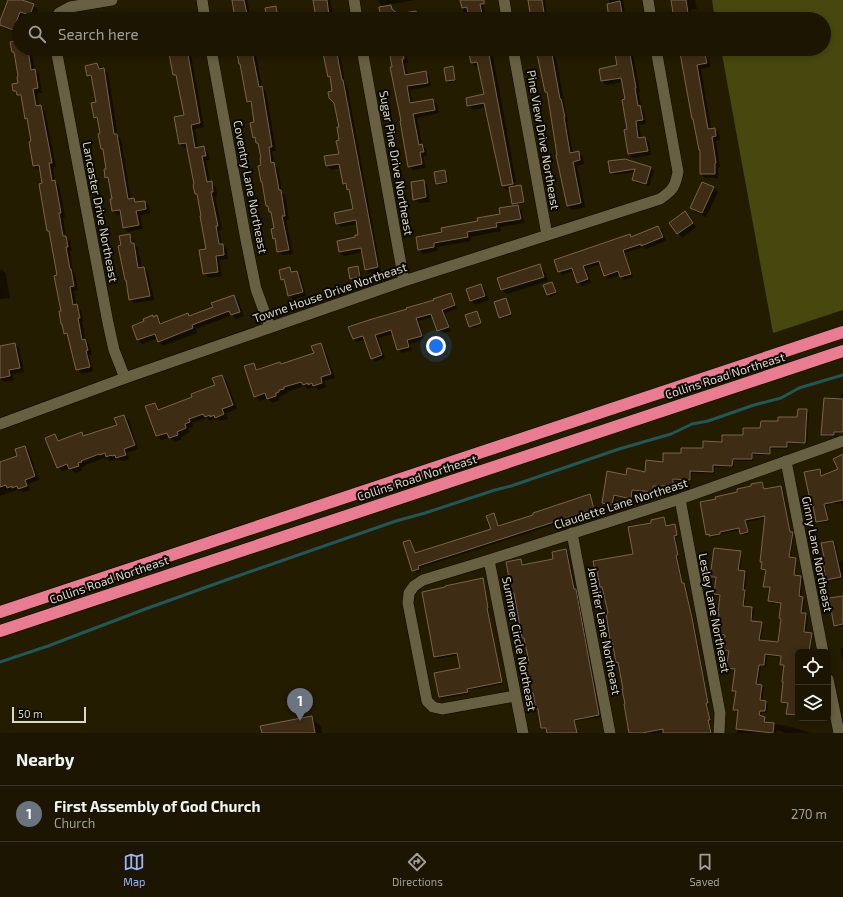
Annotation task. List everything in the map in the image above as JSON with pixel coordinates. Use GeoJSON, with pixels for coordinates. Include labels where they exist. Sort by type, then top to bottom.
{"type":"FeatureCollection","features":[{"type":"Feature","properties":{"kind":"highway","name":"Collins Road Northeast"},"geometry":{"type":"LineString","coordinates":[[0,612],[843,332]]}},
{"type":"Feature","properties":{"kind":"highway","name":"Collins Road Northeast"},"geometry":{"type":"LineString","coordinates":[[0,631],[843,351]]}},
{"type":"Feature","properties":{"kind":"street"},"geometry":{"type":"LineString","coordinates":[[61,12],[70,7],[112,0]]}},
{"type":"Feature","properties":{"kind":"street"},"geometry":{"type":"LineString","coordinates":[[202,0],[204,12]]}},
{"type":"Feature","properties":{"kind":"street"},"geometry":{"type":"LineString","coordinates":[[354,0],[356,12]]}},
{"type":"Feature","properties":{"kind":"street"},"geometry":{"type":"LineString","coordinates":[[504,0],[506,12]]}},
{"type":"Feature","properties":{"kind":"street"},"geometry":{"type":"LineString","coordinates":[[648,0],[650,12]]}},
{"type":"Feature","properties":{"kind":"street","name":"Lancaster Drive Northeast"},"geometry":{"type":"LineString","coordinates":[[57,56],[108,323],[114,350],[126,378]]}},
{"type":"Feature","properties":{"kind":"street","name":"Coventry Lane Northeast"},"geometry":{"type":"LineString","coordinates":[[212,56],[256,289],[270,327]]}},
{"type":"Feature","properties":{"kind":"street","name":"Sugar Pine Drive Northeast"},"geometry":{"type":"LineString","coordinates":[[363,56],[404,281]]}},
{"type":"Feature","properties":{"kind":"street","name":"Pine View Drive Northeast"},"geometry":{"type":"LineString","coordinates":[[514,56],[547,235]]}},
{"type":"Feature","properties":{"kind":"street","name":"Towne House Drive Northeast"},"geometry":{"type":"LineString","coordinates":[[0,424],[270,327],[404,281],[660,199],[670,192],[676,183],[678,172],[657,56]]}},
{"type":"Feature","properties":{"kind":"street","name":"Claudette Lane Northeast"},"geometry":{"type":"LineString","coordinates":[[515,696],[442,709],[433,707],[427,700],[408,603],[409,593],[414,586],[423,580],[680,499],[843,441]]}},
{"type":"Feature","properties":{"kind":"street","name":"Ginny Lane Northeast"},"geometry":{"type":"LineString","coordinates":[[786,461],[822,649]]}},
{"type":"Feature","properties":{"kind":"street","name":"Lesley Lane Northeast"},"geometry":{"type":"LineString","coordinates":[[680,499],[720,713],[719,733]]}},
{"type":"Feature","properties":{"kind":"street","name":"Jennifer Lane Northeast"},"geometry":{"type":"LineString","coordinates":[[572,533],[610,733]]}},
{"type":"Feature","properties":{"kind":"street","name":"Summer Circle Northeast"},"geometry":{"type":"LineString","coordinates":[[489,560],[523,733]]}},
{"type":"Feature","properties":{"kind":"street"},"geometry":{"type":"LineString","coordinates":[[829,685],[839,733]]}},
{"type":"Feature","properties":{"kind":"shaded area"},"geometry":{"type":"Polygon","coordinates":[[[712,0],[843,0],[843,310],[773,333],[722,56],[831,56],[831,12],[714,12],[712,0]]]}},
{"type":"Feature","properties":{"kind":"building"},"geometry":{"type":"Polygon","coordinates":[[[8,0],[22,0],[34,4],[31,12],[12,12],[12,30],[0,25],[0,21],[8,0]]]}},
{"type":"Feature","properties":{"kind":"building"},"geometry":{"type":"Polygon","coordinates":[[[232,0],[244,0],[247,12],[234,12],[232,0]]]}},
{"type":"Feature","properties":{"kind":"building"},"geometry":{"type":"Polygon","coordinates":[[[313,0],[327,0],[329,12],[315,12],[313,0]]]}},
{"type":"Feature","properties":{"kind":"building"},"geometry":{"type":"Polygon","coordinates":[[[460,0],[484,0],[484,4],[480,4],[482,12],[468,12],[467,7],[462,8],[460,0]]]}},
{"type":"Feature","properties":{"kind":"building"},"geometry":{"type":"Polygon","coordinates":[[[528,0],[542,0],[544,12],[530,12],[528,0]]]}},
{"type":"Feature","properties":{"kind":"building"},"geometry":{"type":"Polygon","coordinates":[[[671,0],[686,0],[688,12],[673,12],[671,0]]]}},
{"type":"Feature","properties":{"kind":"building"},"geometry":{"type":"Polygon","coordinates":[[[620,1],[622,12],[608,12],[607,4],[620,1]]]}},
{"type":"Feature","properties":{"kind":"building"},"geometry":{"type":"Polygon","coordinates":[[[391,5],[392,9],[396,12],[380,12],[379,7],[391,5]]]}},
{"type":"Feature","properties":{"kind":"building"},"geometry":{"type":"Polygon","coordinates":[[[276,6],[277,12],[266,12],[265,8],[276,6]]]}},
{"type":"Feature","properties":{"kind":"building"},"geometry":{"type":"Polygon","coordinates":[[[10,42],[12,42],[12,52],[10,42]]]}},
{"type":"Feature","properties":{"kind":"building"},"geometry":{"type":"Polygon","coordinates":[[[15,56],[29,56],[31,70],[35,69],[38,88],[33,89],[36,106],[41,105],[52,163],[49,163],[52,181],[55,180],[61,213],[59,213],[63,236],[66,236],[68,247],[66,247],[74,286],[70,287],[73,305],[77,304],[82,340],[85,339],[90,367],[76,370],[67,333],[64,334],[61,324],[59,311],[61,311],[54,276],[57,275],[49,231],[47,231],[39,184],[42,183],[39,165],[33,166],[29,142],[31,141],[21,95],[17,95],[16,91],[13,91],[12,84],[18,83],[15,56]]]}},
{"type":"Feature","properties":{"kind":"building"},"geometry":{"type":"Polygon","coordinates":[[[169,56],[188,56],[200,123],[191,125],[195,148],[204,146],[206,156],[202,156],[207,182],[212,181],[213,192],[211,192],[218,226],[216,226],[219,244],[223,244],[224,255],[216,256],[218,272],[203,274],[199,250],[206,249],[197,194],[195,194],[193,185],[186,143],[179,144],[174,117],[184,115],[176,75],[173,75],[169,56]]]}},
{"type":"Feature","properties":{"kind":"building"},"geometry":{"type":"Polygon","coordinates":[[[238,56],[253,56],[259,87],[262,86],[272,147],[269,147],[271,163],[274,162],[279,190],[281,190],[285,216],[282,216],[289,250],[277,252],[275,238],[273,239],[271,229],[274,228],[271,212],[269,212],[268,206],[266,206],[258,166],[261,165],[261,158],[258,143],[256,143],[255,137],[253,138],[250,123],[254,122],[251,101],[247,102],[238,56]]]}},
{"type":"Feature","properties":{"kind":"building"},"geometry":{"type":"Polygon","coordinates":[[[324,56],[337,56],[378,267],[365,270],[361,248],[339,252],[337,241],[358,235],[356,220],[336,224],[334,213],[353,209],[349,189],[347,190],[346,183],[343,184],[339,164],[326,166],[324,156],[339,154],[336,141],[339,140],[337,127],[339,127],[334,103],[329,98],[328,92],[332,91],[330,76],[328,77],[324,56]]]}},
{"type":"Feature","properties":{"kind":"building"},"geometry":{"type":"Polygon","coordinates":[[[390,56],[404,56],[404,59],[402,59],[405,75],[426,71],[428,83],[407,86],[410,103],[433,99],[435,110],[413,114],[419,145],[422,144],[424,152],[420,152],[422,164],[408,167],[401,121],[390,67],[392,67],[390,56]]]}},
{"type":"Feature","properties":{"kind":"building"},"geometry":{"type":"Polygon","coordinates":[[[469,56],[489,56],[513,184],[502,186],[484,103],[467,106],[466,98],[484,94],[477,62],[471,63],[469,56]]]}},
{"type":"Feature","properties":{"kind":"building"},"geometry":{"type":"Polygon","coordinates":[[[537,56],[552,56],[560,99],[565,117],[570,153],[579,151],[580,160],[573,162],[581,203],[567,206],[556,155],[547,92],[545,92],[537,56]]]}},
{"type":"Feature","properties":{"kind":"building"},"geometry":{"type":"Polygon","coordinates":[[[615,56],[630,56],[638,106],[640,105],[643,120],[636,121],[638,138],[645,137],[648,151],[628,154],[624,130],[627,129],[622,100],[625,99],[621,78],[601,81],[599,69],[617,65],[615,56]]]}},
{"type":"Feature","properties":{"kind":"building"},"geometry":{"type":"Polygon","coordinates":[[[681,56],[705,56],[707,63],[697,65],[708,129],[715,128],[716,136],[712,137],[716,163],[715,174],[700,174],[700,150],[692,119],[681,56]]]}},
{"type":"Feature","properties":{"kind":"building"},"geometry":{"type":"Polygon","coordinates":[[[97,63],[99,69],[104,68],[114,134],[117,134],[128,199],[134,198],[135,202],[145,201],[146,209],[136,211],[139,225],[123,228],[120,210],[112,211],[110,199],[112,199],[108,177],[105,178],[104,169],[106,169],[103,149],[101,149],[98,134],[100,133],[97,117],[94,118],[91,103],[96,102],[91,75],[87,76],[85,66],[97,63]]]}},
{"type":"Feature","properties":{"kind":"building"},"geometry":{"type":"Polygon","coordinates":[[[453,66],[455,80],[446,81],[444,68],[453,66]]]}},
{"type":"Feature","properties":{"kind":"building"},"geometry":{"type":"Polygon","coordinates":[[[625,159],[651,167],[646,184],[632,180],[635,169],[610,173],[608,161],[625,159]]]}},
{"type":"Feature","properties":{"kind":"building"},"geometry":{"type":"Polygon","coordinates":[[[445,170],[447,182],[436,184],[434,172],[445,170]]]}},
{"type":"Feature","properties":{"kind":"building"},"geometry":{"type":"Polygon","coordinates":[[[424,180],[426,197],[413,200],[411,182],[424,180]]]}},
{"type":"Feature","properties":{"kind":"building"},"geometry":{"type":"Polygon","coordinates":[[[702,182],[714,187],[702,213],[690,208],[702,182]]]}},
{"type":"Feature","properties":{"kind":"building"},"geometry":{"type":"Polygon","coordinates":[[[521,185],[524,202],[512,204],[509,187],[521,185]]]}},
{"type":"Feature","properties":{"kind":"building"},"geometry":{"type":"Polygon","coordinates":[[[518,205],[521,219],[496,223],[497,227],[467,232],[468,237],[434,243],[434,247],[418,250],[416,237],[442,232],[441,228],[478,221],[477,218],[500,214],[499,208],[518,205]]]}},
{"type":"Feature","properties":{"kind":"building"},"geometry":{"type":"Polygon","coordinates":[[[685,211],[693,223],[677,234],[669,223],[685,211]]]}},
{"type":"Feature","properties":{"kind":"building"},"geometry":{"type":"Polygon","coordinates":[[[658,226],[663,237],[641,246],[641,244],[623,250],[631,274],[620,277],[618,271],[604,276],[599,261],[583,266],[588,279],[577,283],[572,268],[558,272],[554,260],[630,234],[631,237],[658,226]]]}},
{"type":"Feature","properties":{"kind":"building"},"geometry":{"type":"Polygon","coordinates":[[[130,234],[131,243],[134,243],[138,268],[144,267],[150,296],[129,300],[118,246],[121,245],[119,236],[130,234]]]}},
{"type":"Feature","properties":{"kind":"building"},"geometry":{"type":"Polygon","coordinates":[[[540,264],[544,277],[501,290],[497,278],[540,264]]]}},
{"type":"Feature","properties":{"kind":"building"},"geometry":{"type":"Polygon","coordinates":[[[358,266],[360,277],[350,279],[348,268],[358,266]]]}},
{"type":"Feature","properties":{"kind":"building"},"geometry":{"type":"Polygon","coordinates":[[[290,267],[291,272],[297,271],[303,292],[288,296],[284,279],[281,280],[279,270],[290,267]]]}},
{"type":"Feature","properties":{"kind":"building"},"geometry":{"type":"Polygon","coordinates":[[[552,282],[556,292],[547,295],[543,285],[552,282]]]}},
{"type":"Feature","properties":{"kind":"building"},"geometry":{"type":"Polygon","coordinates":[[[481,284],[485,296],[470,301],[466,289],[481,284]]]}},
{"type":"Feature","properties":{"kind":"building"},"geometry":{"type":"Polygon","coordinates":[[[451,293],[455,305],[442,310],[449,327],[437,331],[431,314],[416,318],[422,336],[407,340],[409,347],[397,350],[391,330],[375,335],[382,355],[371,359],[363,336],[353,339],[348,327],[407,309],[406,308],[434,300],[433,299],[451,293]]]}},
{"type":"Feature","properties":{"kind":"building"},"geometry":{"type":"Polygon","coordinates":[[[234,295],[240,312],[231,315],[229,311],[192,325],[193,328],[158,342],[155,334],[137,340],[132,326],[144,321],[143,319],[157,315],[160,324],[188,313],[189,316],[213,307],[211,303],[234,295]]]}},
{"type":"Feature","properties":{"kind":"building"},"geometry":{"type":"Polygon","coordinates":[[[506,298],[511,314],[499,318],[494,302],[506,298]]]}},
{"type":"Feature","properties":{"kind":"building"},"geometry":{"type":"Polygon","coordinates":[[[477,311],[481,323],[469,327],[465,315],[477,311]]]}},
{"type":"Feature","properties":{"kind":"building"},"geometry":{"type":"Polygon","coordinates":[[[15,343],[20,368],[9,370],[10,376],[0,378],[0,346],[15,343]]]}},
{"type":"Feature","properties":{"kind":"building"},"geometry":{"type":"Polygon","coordinates":[[[321,343],[331,374],[321,377],[322,383],[313,386],[312,383],[303,385],[301,382],[284,387],[284,389],[279,390],[279,392],[276,393],[276,396],[267,399],[265,393],[254,397],[244,366],[254,363],[256,370],[280,362],[281,364],[314,353],[311,346],[321,343]]]}},
{"type":"Feature","properties":{"kind":"building"},"geometry":{"type":"Polygon","coordinates":[[[222,375],[233,405],[222,409],[224,414],[215,418],[214,415],[205,417],[203,414],[189,419],[190,422],[185,424],[186,428],[177,432],[178,435],[169,438],[167,433],[156,436],[145,406],[155,403],[158,410],[192,397],[191,394],[215,385],[212,378],[222,375]]]}},
{"type":"Feature","properties":{"kind":"building"},"geometry":{"type":"Polygon","coordinates":[[[824,398],[843,399],[843,432],[834,432],[834,435],[821,435],[824,398]]]}},
{"type":"Feature","properties":{"kind":"building"},"geometry":{"type":"Polygon","coordinates":[[[798,409],[807,409],[805,443],[787,442],[787,447],[770,447],[770,454],[752,453],[752,459],[733,459],[732,466],[713,465],[713,472],[690,471],[690,480],[673,479],[673,486],[653,486],[653,492],[632,490],[631,499],[614,495],[612,505],[602,503],[607,471],[626,475],[627,468],[645,472],[646,460],[663,462],[663,453],[681,453],[681,448],[703,448],[703,441],[722,442],[722,435],[743,435],[743,428],[760,428],[761,421],[778,421],[778,417],[797,417],[798,409]]]}},
{"type":"Feature","properties":{"kind":"building"},"geometry":{"type":"Polygon","coordinates":[[[124,415],[135,445],[124,449],[126,455],[116,458],[115,455],[106,457],[105,453],[99,454],[81,461],[82,462],[78,463],[79,466],[69,469],[67,464],[57,468],[45,438],[55,434],[58,441],[82,432],[83,436],[117,425],[114,418],[124,415]]]}},
{"type":"Feature","properties":{"kind":"building"},"geometry":{"type":"Polygon","coordinates":[[[25,446],[35,476],[25,480],[27,486],[18,489],[17,486],[12,488],[12,486],[7,488],[6,485],[0,487],[0,462],[17,456],[15,449],[25,446]]]}},
{"type":"Feature","properties":{"kind":"building"},"geometry":{"type":"Polygon","coordinates":[[[843,454],[843,500],[824,504],[828,520],[816,522],[804,472],[820,469],[821,476],[838,469],[833,459],[843,454]]]}},
{"type":"Feature","properties":{"kind":"building"},"geometry":{"type":"Polygon","coordinates":[[[762,482],[764,489],[781,486],[790,532],[793,532],[789,557],[796,558],[794,575],[801,576],[799,596],[803,597],[801,613],[806,613],[804,632],[812,633],[809,649],[795,649],[795,715],[786,714],[788,703],[781,702],[784,665],[780,665],[781,656],[765,654],[764,665],[759,665],[756,684],[762,685],[760,700],[766,701],[765,711],[760,711],[759,715],[765,717],[764,722],[774,723],[773,733],[736,729],[738,710],[733,710],[736,691],[732,691],[735,669],[726,668],[729,651],[723,650],[725,635],[717,634],[720,595],[714,594],[716,577],[710,577],[714,548],[741,551],[738,570],[745,571],[743,606],[752,607],[751,621],[762,622],[759,640],[778,642],[781,619],[779,618],[781,603],[768,601],[770,587],[763,587],[766,570],[761,569],[762,562],[760,562],[765,516],[745,520],[748,532],[740,534],[739,528],[709,536],[709,534],[706,535],[700,502],[716,499],[715,497],[737,492],[737,489],[751,486],[751,484],[762,482]]]}},
{"type":"Feature","properties":{"kind":"building"},"geometry":{"type":"Polygon","coordinates":[[[590,494],[594,509],[418,566],[419,569],[412,571],[403,542],[410,540],[415,553],[491,529],[486,516],[494,513],[498,526],[590,494]]]}},
{"type":"Feature","properties":{"kind":"building"},"geometry":{"type":"Polygon","coordinates":[[[664,517],[666,526],[675,524],[677,535],[674,536],[678,555],[676,555],[692,618],[708,703],[706,703],[711,733],[663,733],[663,729],[642,733],[629,733],[618,662],[616,663],[612,640],[610,640],[606,613],[608,613],[602,587],[600,587],[597,571],[595,571],[593,561],[633,554],[628,527],[651,523],[651,520],[664,517]]]}},
{"type":"Feature","properties":{"kind":"building"},"geometry":{"type":"Polygon","coordinates":[[[833,541],[841,577],[826,580],[821,543],[833,541]]]}},
{"type":"Feature","properties":{"kind":"building"},"geometry":{"type":"Polygon","coordinates":[[[566,549],[574,589],[576,589],[599,715],[574,720],[577,733],[547,733],[546,728],[541,728],[538,709],[536,709],[533,693],[531,693],[526,663],[529,662],[524,638],[522,638],[514,593],[512,593],[506,562],[521,559],[522,565],[553,559],[552,552],[566,549]]]}},
{"type":"Feature","properties":{"kind":"building"},"geometry":{"type":"Polygon","coordinates":[[[483,578],[487,608],[502,682],[467,689],[468,692],[439,697],[434,673],[460,668],[457,653],[434,657],[422,592],[483,578]]]}},
{"type":"Feature","properties":{"kind":"building"},"geometry":{"type":"Polygon","coordinates":[[[843,596],[843,624],[834,626],[829,598],[843,596]]]}},
{"type":"Feature","properties":{"kind":"building"},"geometry":{"type":"Polygon","coordinates":[[[312,716],[315,733],[262,733],[260,726],[312,716]]]}},
{"type":"Feature","properties":{"kind":"waterway"},"geometry":{"type":"LineString","coordinates":[[0,662],[48,646],[229,579],[396,521],[511,486],[619,449],[671,434],[692,424],[708,421],[754,405],[781,398],[799,388],[843,375]]}},
{"type":"Feature","properties":{"kind":"place","name":"First Assembly of God Church"},"geometry":{"type":"Point","coordinates":[300,721]}}]}
